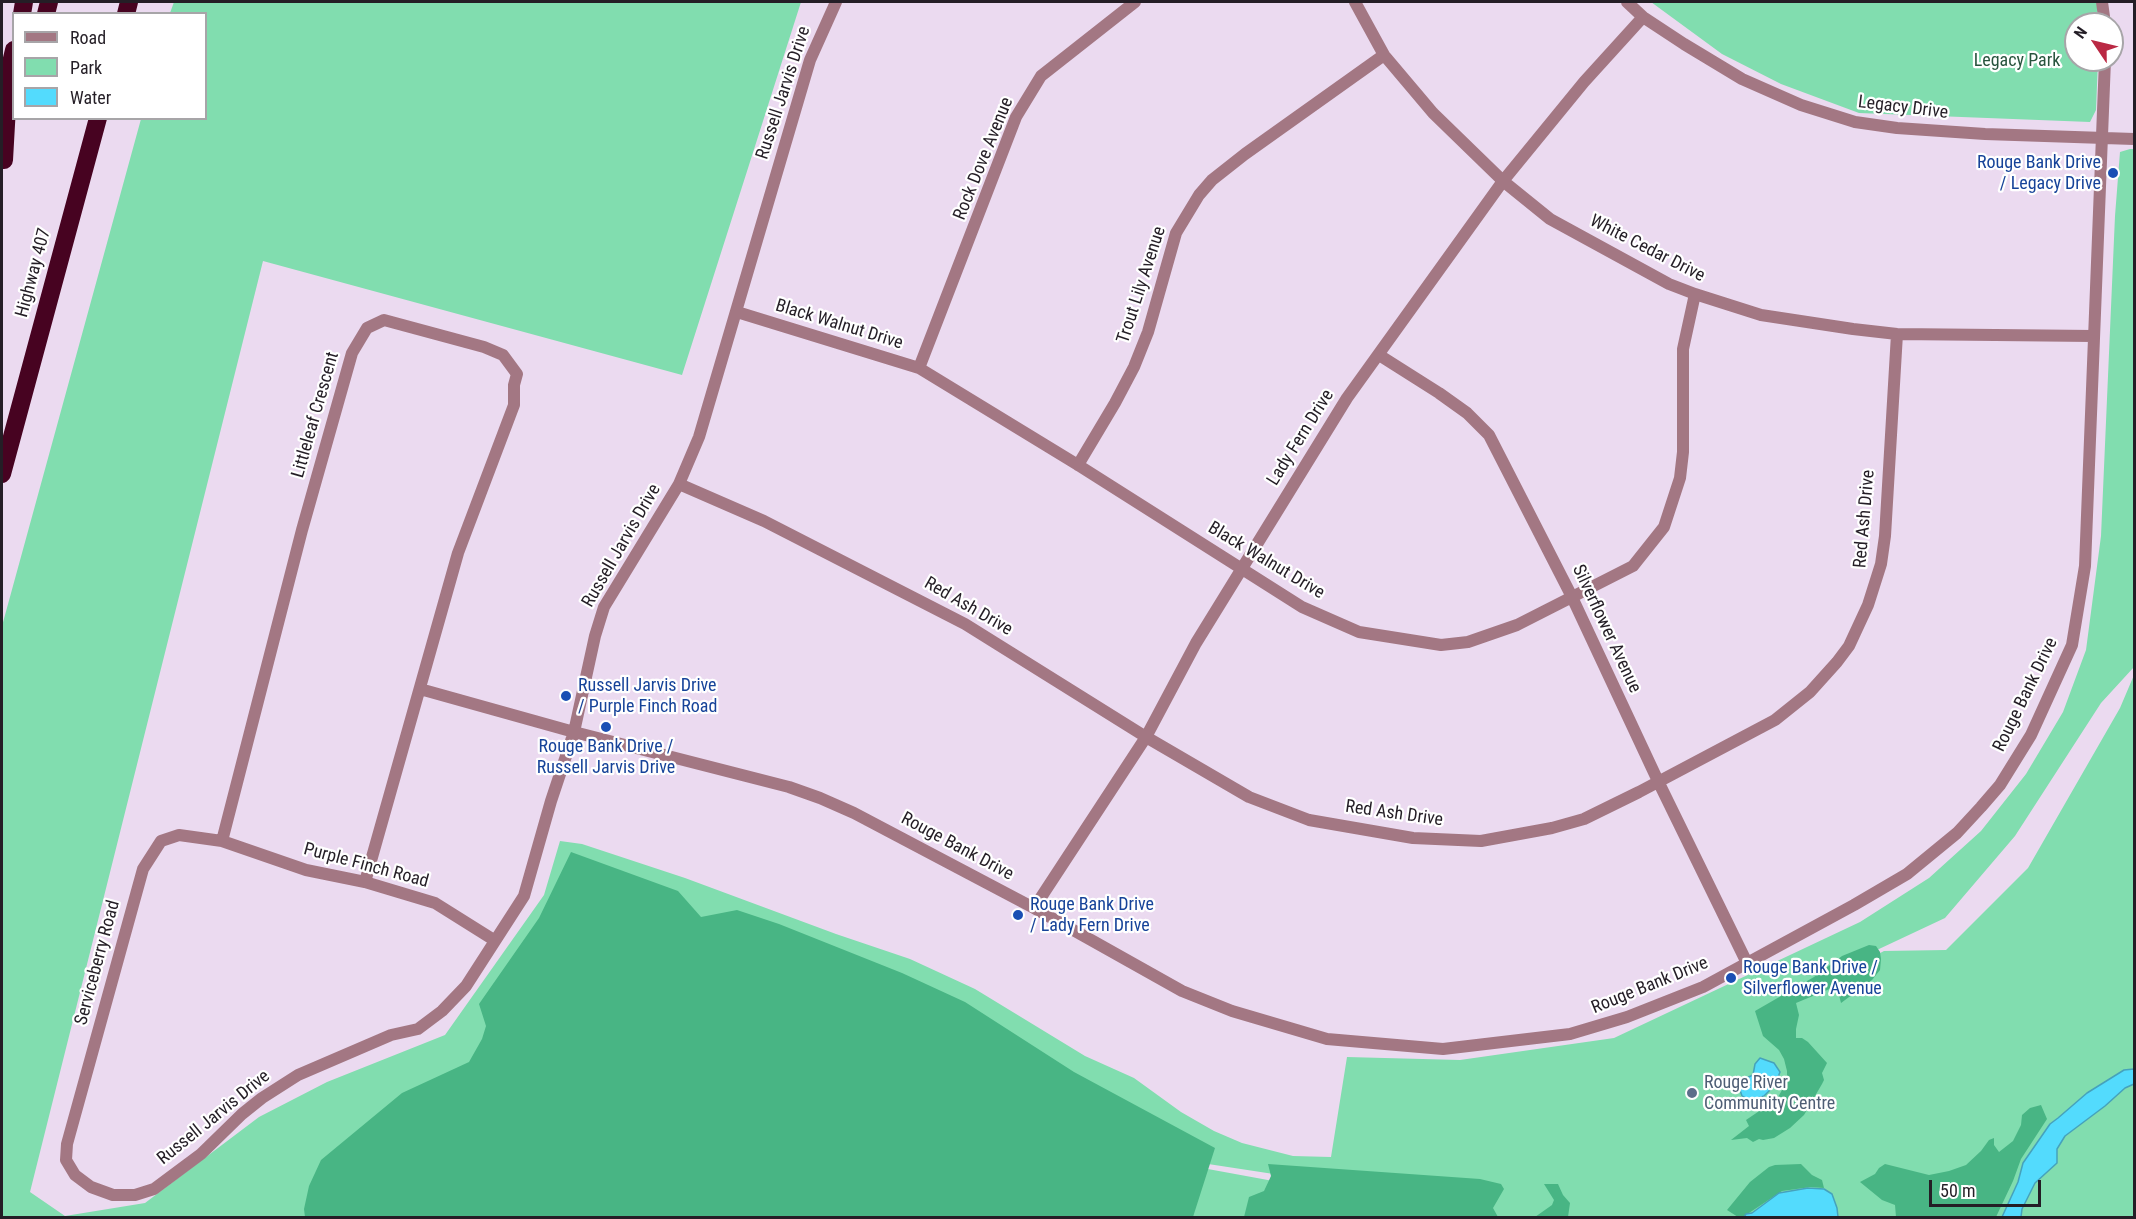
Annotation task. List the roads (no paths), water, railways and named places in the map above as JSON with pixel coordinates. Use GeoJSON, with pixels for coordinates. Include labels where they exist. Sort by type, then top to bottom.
{"type":"FeatureCollection","features":[{"type":"Feature","properties":{"kind":"highway"},"geometry":{"type":"LineString","coordinates":[[3,164],[9,70],[12,58]]}},
{"type":"Feature","properties":{"kind":"highway"},"geometry":{"type":"LineString","coordinates":[[3,164],[15,120]]}},
{"type":"Feature","properties":{"kind":"highway","name":"Highway 407"},"geometry":{"type":"LineString","coordinates":[[2,474],[97,120]]}},
{"type":"Feature","properties":{"kind":"street","name":"Russell Jarvis Drive"},"geometry":{"type":"LineString","coordinates":[[66,1161],[75,1175],[91,1187],[113,1195],[135,1195],[154,1189],[201,1154],[262,1098],[298,1075],[391,1035],[418,1029],[442,1011],[466,986],[524,896],[551,801],[574,732],[594,636],[604,607],[679,483],[699,437],[810,60],[836,2]]}},
{"type":"Feature","properties":{"kind":"street","name":"Rock Dove Avenue"},"geometry":{"type":"LineString","coordinates":[[919,368],[1016,117],[1041,76],[1135,2]]}},
{"type":"Feature","properties":{"kind":"street","name":"White Cedar Drive"},"geometry":{"type":"LineString","coordinates":[[1355,2],[1384,55],[1433,114],[1503,181],[1551,219],[1670,284],[1761,315],[1853,329],[1897,334],[2093,336]]}},
{"type":"Feature","properties":{"kind":"street","name":"Legacy Drive"},"geometry":{"type":"LineString","coordinates":[[1627,2],[1643,17],[1742,79],[1801,105],[1855,122],[1898,129],[2134,139]]}},
{"type":"Feature","properties":{"kind":"street","name":"Lady Fern Drive"},"geometry":{"type":"LineString","coordinates":[[1034,908],[1146,737],[1196,643],[1347,398],[1503,181],[1584,82],[1643,17]]}},
{"type":"Feature","properties":{"kind":"street","name":"Trout Lily Avenue"},"geometry":{"type":"LineString","coordinates":[[1078,465],[1134,366],[1148,332],[1176,233],[1199,195],[1212,180],[1245,154],[1384,55]]}},
{"type":"Feature","properties":{"kind":"street","name":"Rouge Bank Drive"},"geometry":{"type":"LineString","coordinates":[[574,732],[789,787],[820,798],[854,813],[1034,908],[1182,991],[1232,1011],[1327,1040],[1443,1049],[1570,1034],[1627,1017],[1703,987],[1898,880],[1957,833],[2000,785],[2031,735],[2072,645],[2081,599],[2088,532],[2093,336],[2105,72]]}},
{"type":"Feature","properties":{"kind":"street","name":"Black Walnut Drive"},"geometry":{"type":"LineString","coordinates":[[737,312],[919,368],[1078,465],[1302,607],[1359,632],[1441,645],[1468,642],[1497,633],[1538,615],[1633,566],[1664,527],[1680,478],[1683,452],[1683,349],[1695,294]]}},
{"type":"Feature","properties":{"kind":"street","name":"Littleleaf Crescent"},"geometry":{"type":"LineString","coordinates":[[222,841],[302,530],[352,353],[367,328],[384,320],[484,347],[503,355],[517,374],[514,385],[514,405],[458,553],[364,882]]}},
{"type":"Feature","properties":{"kind":"street","name":"Red Ash Drive"},"geometry":{"type":"LineString","coordinates":[[679,483],[765,521],[938,609],[1146,737],[1249,797],[1309,820],[1413,838],[1481,841],[1552,828],[1584,819],[1775,720],[1810,692],[1849,646],[1875,588],[1881,564],[1885,536],[1897,334]]}},
{"type":"Feature","properties":{"kind":"street","name":"Silverflower Avenue"},"geometry":{"type":"LineString","coordinates":[[1379,355],[1467,413],[1489,435],[1571,596],[1747,963]]}},
{"type":"Feature","properties":{"kind":"street"},"geometry":{"type":"LineString","coordinates":[[420,689],[574,732]]}},
{"type":"Feature","properties":{"kind":"street","name":"Serviceberry Road"},"geometry":{"type":"LineString","coordinates":[[66,1161],[67,1144],[143,869],[161,841],[170,836],[179,835],[222,841]]}},
{"type":"Feature","properties":{"kind":"street","name":"Purple Finch Road"},"geometry":{"type":"LineString","coordinates":[[222,841],[306,870],[364,882],[435,903],[494,940]]}},
{"type":"Feature","properties":{"kind":"water"},"geometry":{"type":"Polygon","coordinates":[[[1760,1058],[1774,1063],[1780,1072],[1775,1085],[1764,1096],[1750,1101],[1742,1096],[1739,1087],[1742,1080],[1753,1075],[1755,1064],[1760,1058]]]}},
{"type":"Feature","properties":{"kind":"water"},"geometry":{"type":"Polygon","coordinates":[[[2134,1069],[2134,1084],[2125,1088],[2065,1136],[2057,1149],[2057,1163],[2035,1183],[2022,1209],[2021,1217],[2002,1217],[2018,1182],[2023,1163],[2050,1124],[2087,1093],[2124,1070],[2134,1069]]]}},
{"type":"Feature","properties":{"kind":"water"},"geometry":{"type":"Polygon","coordinates":[[[1808,1188],[1824,1189],[1832,1194],[1838,1217],[1744,1217],[1779,1193],[1808,1188]]]}},
{"type":"Feature","properties":{"kind":"place","name":"Rouge Bank Drive / Legacy Drive"},"geometry":{"type":"Point","coordinates":[2113,173]}},
{"type":"Feature","properties":{"kind":"place","name":"Russell Jarvis Drive / Purple Finch Road"},"geometry":{"type":"Point","coordinates":[566,696]}},
{"type":"Feature","properties":{"kind":"place","name":"Rouge Bank Drive / Russell Jarvis Drive"},"geometry":{"type":"Point","coordinates":[606,727]}},
{"type":"Feature","properties":{"kind":"place","name":"Rouge Bank Drive / Lady Fern Drive"},"geometry":{"type":"Point","coordinates":[1018,915]}},
{"type":"Feature","properties":{"kind":"place","name":"Rouge Bank Drive / Silverflower Avenue"},"geometry":{"type":"Point","coordinates":[1731,978]}},
{"type":"Feature","properties":{"kind":"place","name":"Rouge River Community Centre"},"geometry":{"type":"Point","coordinates":[1692,1093]}},
{"type":"Feature","properties":{"kind":"park label","name":"Legacy Park"},"geometry":{"type":"Point","coordinates":[2017,61]}}]}
